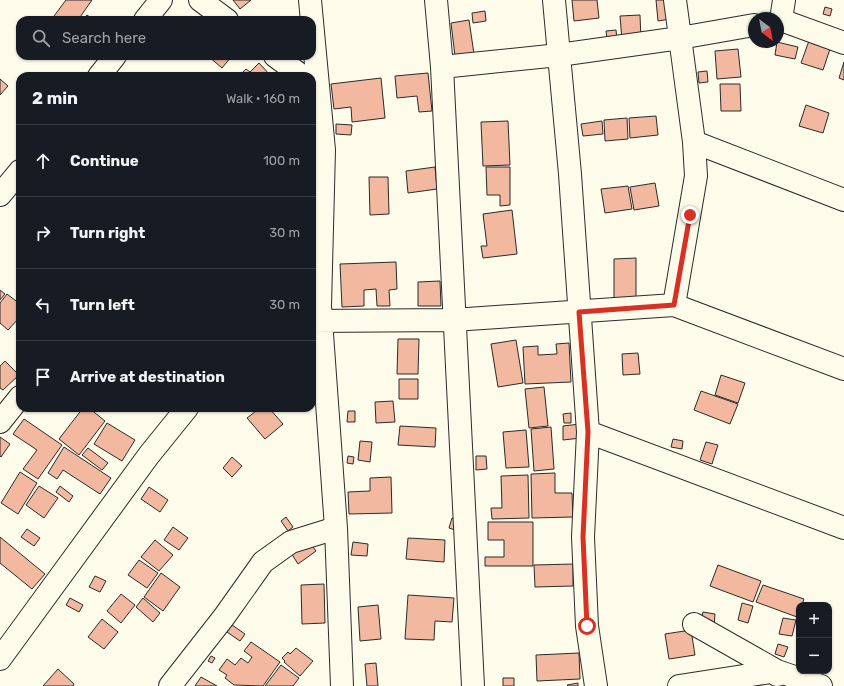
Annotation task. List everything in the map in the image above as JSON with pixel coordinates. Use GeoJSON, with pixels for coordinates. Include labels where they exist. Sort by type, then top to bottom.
{"type":"FeatureCollection","features":[{"type":"Feature","properties":{"kind":"street"},"geometry":{"type":"LineString","coordinates":[[148,16],[161,0]]}},
{"type":"Feature","properties":{"kind":"street"},"geometry":{"type":"LineString","coordinates":[[200,0],[222,16]]}},
{"type":"Feature","properties":{"kind":"street"},"geometry":{"type":"LineString","coordinates":[[307,16],[310,0]]}},
{"type":"Feature","properties":{"kind":"street"},"geometry":{"type":"LineString","coordinates":[[436,0],[442,66],[453,320],[473,686]]}},
{"type":"Feature","properties":{"kind":"street"},"geometry":{"type":"LineString","coordinates":[[554,0],[570,174],[588,432],[583,537],[587,626],[596,686]]}},
{"type":"Feature","properties":{"kind":"street"},"geometry":{"type":"LineString","coordinates":[[674,305],[696,176],[694,142],[675,0]]}},
{"type":"Feature","properties":{"kind":"street"},"geometry":{"type":"LineString","coordinates":[[784,15],[844,43]]}},
{"type":"Feature","properties":{"kind":"street"},"geometry":{"type":"LineString","coordinates":[[442,66],[559,55],[680,38],[748,26]]}},
{"type":"Feature","properties":{"kind":"street"},"geometry":{"type":"LineString","coordinates":[[102,72],[112,60]]}},
{"type":"Feature","properties":{"kind":"street"},"geometry":{"type":"LineString","coordinates":[[296,72],[299,60]]}},
{"type":"Feature","properties":{"kind":"street"},"geometry":{"type":"LineString","coordinates":[[316,128],[324,150],[320,306],[317,322],[336,528],[342,686]]}},
{"type":"Feature","properties":{"kind":"street"},"geometry":{"type":"LineString","coordinates":[[694,142],[844,200]]}},
{"type":"Feature","properties":{"kind":"street"},"geometry":{"type":"LineString","coordinates":[[0,195],[16,176]]}},
{"type":"Feature","properties":{"kind":"street"},"geometry":{"type":"LineString","coordinates":[[317,322],[453,320],[674,305],[844,369]]}},
{"type":"Feature","properties":{"kind":"street"},"geometry":{"type":"LineString","coordinates":[[0,422],[16,402]]}},
{"type":"Feature","properties":{"kind":"street"},"geometry":{"type":"LineString","coordinates":[[0,659],[148,455],[184,412]]}},
{"type":"Feature","properties":{"kind":"street"},"geometry":{"type":"LineString","coordinates":[[588,432],[844,528]]}},
{"type":"Feature","properties":{"kind":"street"},"geometry":{"type":"LineString","coordinates":[[170,686],[224,618],[263,562],[291,542],[336,528]]}},
{"type":"Feature","properties":{"kind":"street"},"geometry":{"type":"LineString","coordinates":[[694,624],[778,678]]}},
{"type":"Feature","properties":{"kind":"street"},"geometry":{"type":"LineString","coordinates":[[679,686],[778,678],[821,686]]}},
{"type":"Feature","properties":{"kind":"building"},"geometry":{"type":"Polygon","coordinates":[[[66,0],[92,0],[81,16],[54,16],[66,0]]]}},
{"type":"Feature","properties":{"kind":"building"},"geometry":{"type":"Polygon","coordinates":[[[233,0],[251,0],[240,9],[233,0]]]}},
{"type":"Feature","properties":{"kind":"building"},"geometry":{"type":"Polygon","coordinates":[[[572,0],[597,0],[599,18],[574,21],[572,0]]]}},
{"type":"Feature","properties":{"kind":"building"},"geometry":{"type":"Polygon","coordinates":[[[656,0],[669,0],[670,19],[658,21],[656,0]]]}},
{"type":"Feature","properties":{"kind":"building"},"geometry":{"type":"Polygon","coordinates":[[[825,7],[832,9],[830,16],[823,14],[825,7]]]}},
{"type":"Feature","properties":{"kind":"building"},"geometry":{"type":"Polygon","coordinates":[[[485,11],[486,21],[473,23],[472,13],[485,11]]]}},
{"type":"Feature","properties":{"kind":"building"},"geometry":{"type":"Polygon","coordinates":[[[640,15],[641,40],[622,41],[620,16],[640,15]]]}},
{"type":"Feature","properties":{"kind":"building"},"geometry":{"type":"Polygon","coordinates":[[[469,20],[474,54],[455,56],[451,23],[469,20]]]}},
{"type":"Feature","properties":{"kind":"building"},"geometry":{"type":"Polygon","coordinates":[[[616,30],[617,39],[607,39],[606,31],[616,30]]]}},
{"type":"Feature","properties":{"kind":"building"},"geometry":{"type":"Polygon","coordinates":[[[810,38],[831,46],[823,70],[801,63],[810,38]]]}},
{"type":"Feature","properties":{"kind":"building"},"geometry":{"type":"Polygon","coordinates":[[[784,44],[798,47],[795,59],[775,55],[776,48],[784,48],[784,44]]]}},
{"type":"Feature","properties":{"kind":"building"},"geometry":{"type":"Polygon","coordinates":[[[738,49],[741,77],[717,79],[715,51],[738,49]]]}},
{"type":"Feature","properties":{"kind":"building"},"geometry":{"type":"Polygon","coordinates":[[[213,60],[229,60],[222,68],[213,60]]]}},
{"type":"Feature","properties":{"kind":"building"},"geometry":{"type":"Polygon","coordinates":[[[844,62],[844,80],[839,78],[844,62]]]}},
{"type":"Feature","properties":{"kind":"building"},"geometry":{"type":"Polygon","coordinates":[[[259,63],[267,72],[250,72],[259,63]]]}},
{"type":"Feature","properties":{"kind":"building"},"geometry":{"type":"Polygon","coordinates":[[[246,69],[250,72],[243,72],[246,69]]]}},
{"type":"Feature","properties":{"kind":"building"},"geometry":{"type":"Polygon","coordinates":[[[707,71],[708,82],[699,83],[698,72],[707,71]]]}},
{"type":"Feature","properties":{"kind":"building"},"geometry":{"type":"Polygon","coordinates":[[[428,73],[432,111],[419,112],[417,96],[397,98],[395,76],[428,73]]]}},
{"type":"Feature","properties":{"kind":"building"},"geometry":{"type":"Polygon","coordinates":[[[381,78],[385,118],[352,122],[351,107],[334,109],[331,84],[381,78]]]}},
{"type":"Feature","properties":{"kind":"building"},"geometry":{"type":"Polygon","coordinates":[[[0,79],[8,86],[0,95],[0,79]]]}},
{"type":"Feature","properties":{"kind":"building"},"geometry":{"type":"Polygon","coordinates":[[[720,84],[740,84],[741,111],[721,111],[720,84]]]}},
{"type":"Feature","properties":{"kind":"building"},"geometry":{"type":"Polygon","coordinates":[[[806,105],[829,113],[823,133],[799,126],[806,105]]]}},
{"type":"Feature","properties":{"kind":"building"},"geometry":{"type":"Polygon","coordinates":[[[656,116],[658,135],[630,138],[629,118],[656,116]]]}},
{"type":"Feature","properties":{"kind":"building"},"geometry":{"type":"Polygon","coordinates":[[[627,118],[628,139],[605,141],[604,120],[627,118]]]}},
{"type":"Feature","properties":{"kind":"building"},"geometry":{"type":"Polygon","coordinates":[[[508,121],[510,165],[483,166],[481,122],[508,121]]]}},
{"type":"Feature","properties":{"kind":"building"},"geometry":{"type":"Polygon","coordinates":[[[602,121],[603,134],[583,136],[581,124],[602,121]]]}},
{"type":"Feature","properties":{"kind":"building"},"geometry":{"type":"Polygon","coordinates":[[[336,124],[352,125],[351,135],[336,134],[336,124]]]}},
{"type":"Feature","properties":{"kind":"building"},"geometry":{"type":"Polygon","coordinates":[[[435,167],[437,189],[408,193],[406,171],[435,167]]]}},
{"type":"Feature","properties":{"kind":"building"},"geometry":{"type":"Polygon","coordinates":[[[486,167],[510,167],[510,205],[500,206],[500,195],[487,195],[486,167]]]}},
{"type":"Feature","properties":{"kind":"building"},"geometry":{"type":"Polygon","coordinates":[[[369,177],[388,177],[389,214],[370,215],[369,177]]]}},
{"type":"Feature","properties":{"kind":"building"},"geometry":{"type":"Polygon","coordinates":[[[655,183],[659,206],[634,210],[630,187],[655,183]]]}},
{"type":"Feature","properties":{"kind":"building"},"geometry":{"type":"Polygon","coordinates":[[[628,186],[632,209],[605,213],[601,189],[628,186]]]}},
{"type":"Feature","properties":{"kind":"building"},"geometry":{"type":"Polygon","coordinates":[[[512,210],[517,254],[483,258],[481,246],[487,246],[483,214],[512,210]]]}},
{"type":"Feature","properties":{"kind":"building"},"geometry":{"type":"Polygon","coordinates":[[[636,258],[636,299],[614,300],[614,259],[636,258]]]}},
{"type":"Feature","properties":{"kind":"building"},"geometry":{"type":"Polygon","coordinates":[[[396,262],[397,289],[389,290],[390,306],[377,306],[376,289],[364,290],[364,306],[342,307],[340,264],[396,262]]]}},
{"type":"Feature","properties":{"kind":"building"},"geometry":{"type":"Polygon","coordinates":[[[440,281],[441,306],[418,306],[418,282],[440,281]]]}},
{"type":"Feature","properties":{"kind":"building"},"geometry":{"type":"Polygon","coordinates":[[[0,290],[5,294],[0,300],[0,290]]]}},
{"type":"Feature","properties":{"kind":"building"},"geometry":{"type":"Polygon","coordinates":[[[7,294],[16,301],[16,321],[8,330],[0,323],[0,303],[7,294]]]}},
{"type":"Feature","properties":{"kind":"building"},"geometry":{"type":"Polygon","coordinates":[[[398,339],[419,339],[418,374],[397,374],[398,339]]]}},
{"type":"Feature","properties":{"kind":"building"},"geometry":{"type":"Polygon","coordinates":[[[516,340],[523,383],[498,387],[491,344],[516,340]]]}},
{"type":"Feature","properties":{"kind":"building"},"geometry":{"type":"Polygon","coordinates":[[[569,343],[571,382],[525,384],[523,347],[538,346],[538,355],[557,354],[556,344],[569,343]]]}},
{"type":"Feature","properties":{"kind":"building"},"geometry":{"type":"Polygon","coordinates":[[[638,353],[640,374],[623,375],[622,354],[638,353]]]}},
{"type":"Feature","properties":{"kind":"building"},"geometry":{"type":"Polygon","coordinates":[[[5,361],[16,372],[16,378],[3,390],[0,388],[0,366],[5,361]]]}},
{"type":"Feature","properties":{"kind":"building"},"geometry":{"type":"Polygon","coordinates":[[[721,375],[745,383],[738,403],[715,395],[721,375]]]}},
{"type":"Feature","properties":{"kind":"building"},"geometry":{"type":"Polygon","coordinates":[[[399,379],[418,379],[418,399],[399,399],[399,379]]]}},
{"type":"Feature","properties":{"kind":"building"},"geometry":{"type":"Polygon","coordinates":[[[544,387],[548,426],[529,428],[525,389],[544,387]]]}},
{"type":"Feature","properties":{"kind":"building"},"geometry":{"type":"Polygon","coordinates":[[[701,391],[738,404],[730,424],[694,410],[701,391]]]}},
{"type":"Feature","properties":{"kind":"building"},"geometry":{"type":"Polygon","coordinates":[[[393,401],[395,422],[376,423],[375,402],[393,401]]]}},
{"type":"Feature","properties":{"kind":"building"},"geometry":{"type":"Polygon","coordinates":[[[348,411],[355,411],[355,422],[347,422],[348,411]]]}},
{"type":"Feature","properties":{"kind":"building"},"geometry":{"type":"Polygon","coordinates":[[[80,412],[94,412],[105,421],[79,455],[59,439],[80,412]]]}},
{"type":"Feature","properties":{"kind":"building"},"geometry":{"type":"Polygon","coordinates":[[[255,412],[272,412],[283,424],[265,439],[247,418],[255,412]]]}},
{"type":"Feature","properties":{"kind":"building"},"geometry":{"type":"Polygon","coordinates":[[[571,413],[571,423],[564,423],[563,414],[571,413]]]}},
{"type":"Feature","properties":{"kind":"building"},"geometry":{"type":"Polygon","coordinates":[[[24,419],[62,445],[38,479],[23,469],[37,450],[13,434],[24,419]]]}},
{"type":"Feature","properties":{"kind":"building"},"geometry":{"type":"Polygon","coordinates":[[[107,423],[135,440],[122,461],[94,444],[107,423]]]}},
{"type":"Feature","properties":{"kind":"building"},"geometry":{"type":"Polygon","coordinates":[[[580,424],[581,438],[563,440],[563,426],[580,424]]]}},
{"type":"Feature","properties":{"kind":"building"},"geometry":{"type":"Polygon","coordinates":[[[400,426],[436,428],[435,447],[398,445],[400,426]]]}},
{"type":"Feature","properties":{"kind":"building"},"geometry":{"type":"Polygon","coordinates":[[[551,427],[554,469],[534,471],[531,429],[551,427]]]}},
{"type":"Feature","properties":{"kind":"building"},"geometry":{"type":"Polygon","coordinates":[[[526,430],[529,467],[506,468],[503,432],[526,430]]]}},
{"type":"Feature","properties":{"kind":"building"},"geometry":{"type":"Polygon","coordinates":[[[0,437],[10,444],[1,457],[0,456],[0,437]]]}},
{"type":"Feature","properties":{"kind":"building"},"geometry":{"type":"Polygon","coordinates":[[[673,439],[683,441],[682,449],[671,447],[673,439]]]}},
{"type":"Feature","properties":{"kind":"building"},"geometry":{"type":"Polygon","coordinates":[[[360,441],[372,442],[370,462],[358,460],[360,441]]]}},
{"type":"Feature","properties":{"kind":"building"},"geometry":{"type":"Polygon","coordinates":[[[706,442],[718,445],[712,464],[700,460],[706,442]]]}},
{"type":"Feature","properties":{"kind":"building"},"geometry":{"type":"Polygon","coordinates":[[[64,447],[111,478],[100,494],[63,470],[57,479],[48,473],[64,447]]]}},
{"type":"Feature","properties":{"kind":"building"},"geometry":{"type":"Polygon","coordinates":[[[88,448],[108,463],[102,470],[82,455],[88,448]]]}},
{"type":"Feature","properties":{"kind":"building"},"geometry":{"type":"Polygon","coordinates":[[[348,456],[354,457],[353,464],[347,463],[348,456]]]}},
{"type":"Feature","properties":{"kind":"building"},"geometry":{"type":"Polygon","coordinates":[[[476,456],[486,456],[487,469],[476,470],[476,456]]]}},
{"type":"Feature","properties":{"kind":"building"},"geometry":{"type":"Polygon","coordinates":[[[232,457],[242,466],[232,477],[223,468],[232,457]]]}},
{"type":"Feature","properties":{"kind":"building"},"geometry":{"type":"Polygon","coordinates":[[[20,472],[37,483],[18,514],[1,503],[20,472]]]}},
{"type":"Feature","properties":{"kind":"building"},"geometry":{"type":"Polygon","coordinates":[[[555,473],[555,493],[572,493],[573,517],[532,518],[531,474],[555,473]]]}},
{"type":"Feature","properties":{"kind":"building"},"geometry":{"type":"Polygon","coordinates":[[[528,475],[529,518],[492,519],[491,508],[502,508],[501,476],[528,475]]]}},
{"type":"Feature","properties":{"kind":"building"},"geometry":{"type":"Polygon","coordinates":[[[391,477],[392,513],[349,514],[348,492],[370,491],[370,478],[391,477]]]}},
{"type":"Feature","properties":{"kind":"building"},"geometry":{"type":"Polygon","coordinates":[[[39,486],[58,498],[44,518],[26,505],[39,486]]]}},
{"type":"Feature","properties":{"kind":"building"},"geometry":{"type":"Polygon","coordinates":[[[60,486],[73,496],[69,502],[56,492],[60,486]]]}},
{"type":"Feature","properties":{"kind":"building"},"geometry":{"type":"Polygon","coordinates":[[[149,487],[168,500],[160,512],[141,499],[149,487]]]}},
{"type":"Feature","properties":{"kind":"building"},"geometry":{"type":"Polygon","coordinates":[[[286,517],[293,527],[288,531],[281,521],[286,517]]]}},
{"type":"Feature","properties":{"kind":"building"},"geometry":{"type":"Polygon","coordinates":[[[452,518],[461,521],[458,531],[449,528],[452,518]]]}},
{"type":"Feature","properties":{"kind":"building"},"geometry":{"type":"Polygon","coordinates":[[[488,522],[533,522],[533,566],[485,566],[485,557],[504,557],[504,540],[488,540],[488,522]]]}},
{"type":"Feature","properties":{"kind":"building"},"geometry":{"type":"Polygon","coordinates":[[[173,527],[188,538],[179,550],[164,540],[173,527]]]}},
{"type":"Feature","properties":{"kind":"building"},"geometry":{"type":"Polygon","coordinates":[[[27,529],[40,538],[34,546],[21,537],[27,529]]]}},
{"type":"Feature","properties":{"kind":"building"},"geometry":{"type":"Polygon","coordinates":[[[305,536],[316,551],[298,564],[288,548],[305,536]]]}},
{"type":"Feature","properties":{"kind":"building"},"geometry":{"type":"Polygon","coordinates":[[[0,537],[45,574],[32,589],[0,563],[0,537]]]}},
{"type":"Feature","properties":{"kind":"building"},"geometry":{"type":"Polygon","coordinates":[[[408,538],[445,540],[444,562],[406,559],[408,538]]]}},
{"type":"Feature","properties":{"kind":"building"},"geometry":{"type":"Polygon","coordinates":[[[155,540],[173,555],[159,571],[141,557],[155,540]]]}},
{"type":"Feature","properties":{"kind":"building"},"geometry":{"type":"Polygon","coordinates":[[[353,542],[368,544],[367,556],[351,555],[353,542]]]}},
{"type":"Feature","properties":{"kind":"building"},"geometry":{"type":"Polygon","coordinates":[[[139,560],[158,573],[147,588],[128,575],[139,560]]]}},
{"type":"Feature","properties":{"kind":"building"},"geometry":{"type":"Polygon","coordinates":[[[573,564],[573,586],[535,587],[534,565],[573,564]]]}},
{"type":"Feature","properties":{"kind":"building"},"geometry":{"type":"Polygon","coordinates":[[[718,565],[761,581],[753,602],[710,586],[718,565]]]}},
{"type":"Feature","properties":{"kind":"building"},"geometry":{"type":"Polygon","coordinates":[[[161,573],[180,587],[163,611],[144,597],[161,573]]]}},
{"type":"Feature","properties":{"kind":"building"},"geometry":{"type":"Polygon","coordinates":[[[95,576],[106,581],[100,592],[89,587],[95,576]]]}},
{"type":"Feature","properties":{"kind":"building"},"geometry":{"type":"Polygon","coordinates":[[[324,584],[325,623],[302,624],[301,585],[324,584]]]}},
{"type":"Feature","properties":{"kind":"building"},"geometry":{"type":"Polygon","coordinates":[[[763,585],[804,599],[803,602],[796,602],[796,617],[756,602],[763,585]]]}},
{"type":"Feature","properties":{"kind":"building"},"geometry":{"type":"Polygon","coordinates":[[[121,594],[135,605],[121,623],[107,611],[121,594]]]}},
{"type":"Feature","properties":{"kind":"building"},"geometry":{"type":"Polygon","coordinates":[[[408,595],[454,598],[452,622],[435,621],[434,640],[405,639],[408,595]]]}},
{"type":"Feature","properties":{"kind":"building"},"geometry":{"type":"Polygon","coordinates":[[[70,598],[83,605],[79,612],[66,605],[70,598]]]}},
{"type":"Feature","properties":{"kind":"building"},"geometry":{"type":"Polygon","coordinates":[[[143,598],[160,613],[153,622],[136,607],[143,598]]]}},
{"type":"Feature","properties":{"kind":"building"},"geometry":{"type":"Polygon","coordinates":[[[742,603],[753,606],[748,623],[738,620],[742,603]]]}},
{"type":"Feature","properties":{"kind":"building"},"geometry":{"type":"Polygon","coordinates":[[[378,605],[381,639],[360,641],[358,607],[378,605]]]}},
{"type":"Feature","properties":{"kind":"building"},"geometry":{"type":"Polygon","coordinates":[[[703,612],[715,614],[714,627],[700,625],[703,612]]]}},
{"type":"Feature","properties":{"kind":"building"},"geometry":{"type":"Polygon","coordinates":[[[783,618],[796,620],[792,636],[779,634],[783,618]]]}},
{"type":"Feature","properties":{"kind":"building"},"geometry":{"type":"Polygon","coordinates":[[[102,619],[118,632],[104,649],[88,637],[102,619]]]}},
{"type":"Feature","properties":{"kind":"building"},"geometry":{"type":"Polygon","coordinates":[[[232,625],[245,634],[240,641],[227,632],[232,625]]]}},
{"type":"Feature","properties":{"kind":"building"},"geometry":{"type":"Polygon","coordinates":[[[691,630],[695,655],[669,659],[665,634],[691,630]]]}},
{"type":"Feature","properties":{"kind":"building"},"geometry":{"type":"Polygon","coordinates":[[[251,642],[280,662],[263,686],[234,685],[225,678],[227,675],[219,670],[227,659],[235,665],[241,658],[248,663],[252,657],[244,651],[251,642]]]}},
{"type":"Feature","properties":{"kind":"building"},"geometry":{"type":"Polygon","coordinates":[[[778,644],[788,647],[784,657],[775,654],[778,644]]]}},
{"type":"Feature","properties":{"kind":"building"},"geometry":{"type":"Polygon","coordinates":[[[296,648],[313,661],[300,676],[284,662],[285,661],[282,658],[288,652],[290,654],[296,648]]]}},
{"type":"Feature","properties":{"kind":"building"},"geometry":{"type":"Polygon","coordinates":[[[579,653],[580,679],[537,681],[536,655],[579,653]]]}},
{"type":"Feature","properties":{"kind":"building"},"geometry":{"type":"Polygon","coordinates":[[[211,656],[215,658],[212,663],[208,661],[211,656]]]}},
{"type":"Feature","properties":{"kind":"building"},"geometry":{"type":"Polygon","coordinates":[[[376,663],[378,686],[367,686],[365,664],[376,663]]]}},
{"type":"Feature","properties":{"kind":"building"},"geometry":{"type":"Polygon","coordinates":[[[281,665],[299,678],[293,686],[265,686],[281,665]]]}},
{"type":"Feature","properties":{"kind":"building"},"geometry":{"type":"Polygon","coordinates":[[[58,669],[74,684],[73,686],[43,686],[58,669]]]}},
{"type":"Feature","properties":{"kind":"building"},"geometry":{"type":"Polygon","coordinates":[[[201,677],[217,686],[195,686],[201,677]]]}},
{"type":"Feature","properties":{"kind":"building"},"geometry":{"type":"Polygon","coordinates":[[[503,678],[514,678],[514,686],[503,686],[503,678]]]}},
{"type":"Feature","properties":{"kind":"building"},"geometry":{"type":"Polygon","coordinates":[[[578,683],[578,686],[567,685],[578,683]]]}},
{"type":"Feature","properties":{"kind":"route"},"geometry":{"type":"LineString","coordinates":[[587,626],[583,537],[588,432],[579,312],[674,305],[690,215]]}}]}
